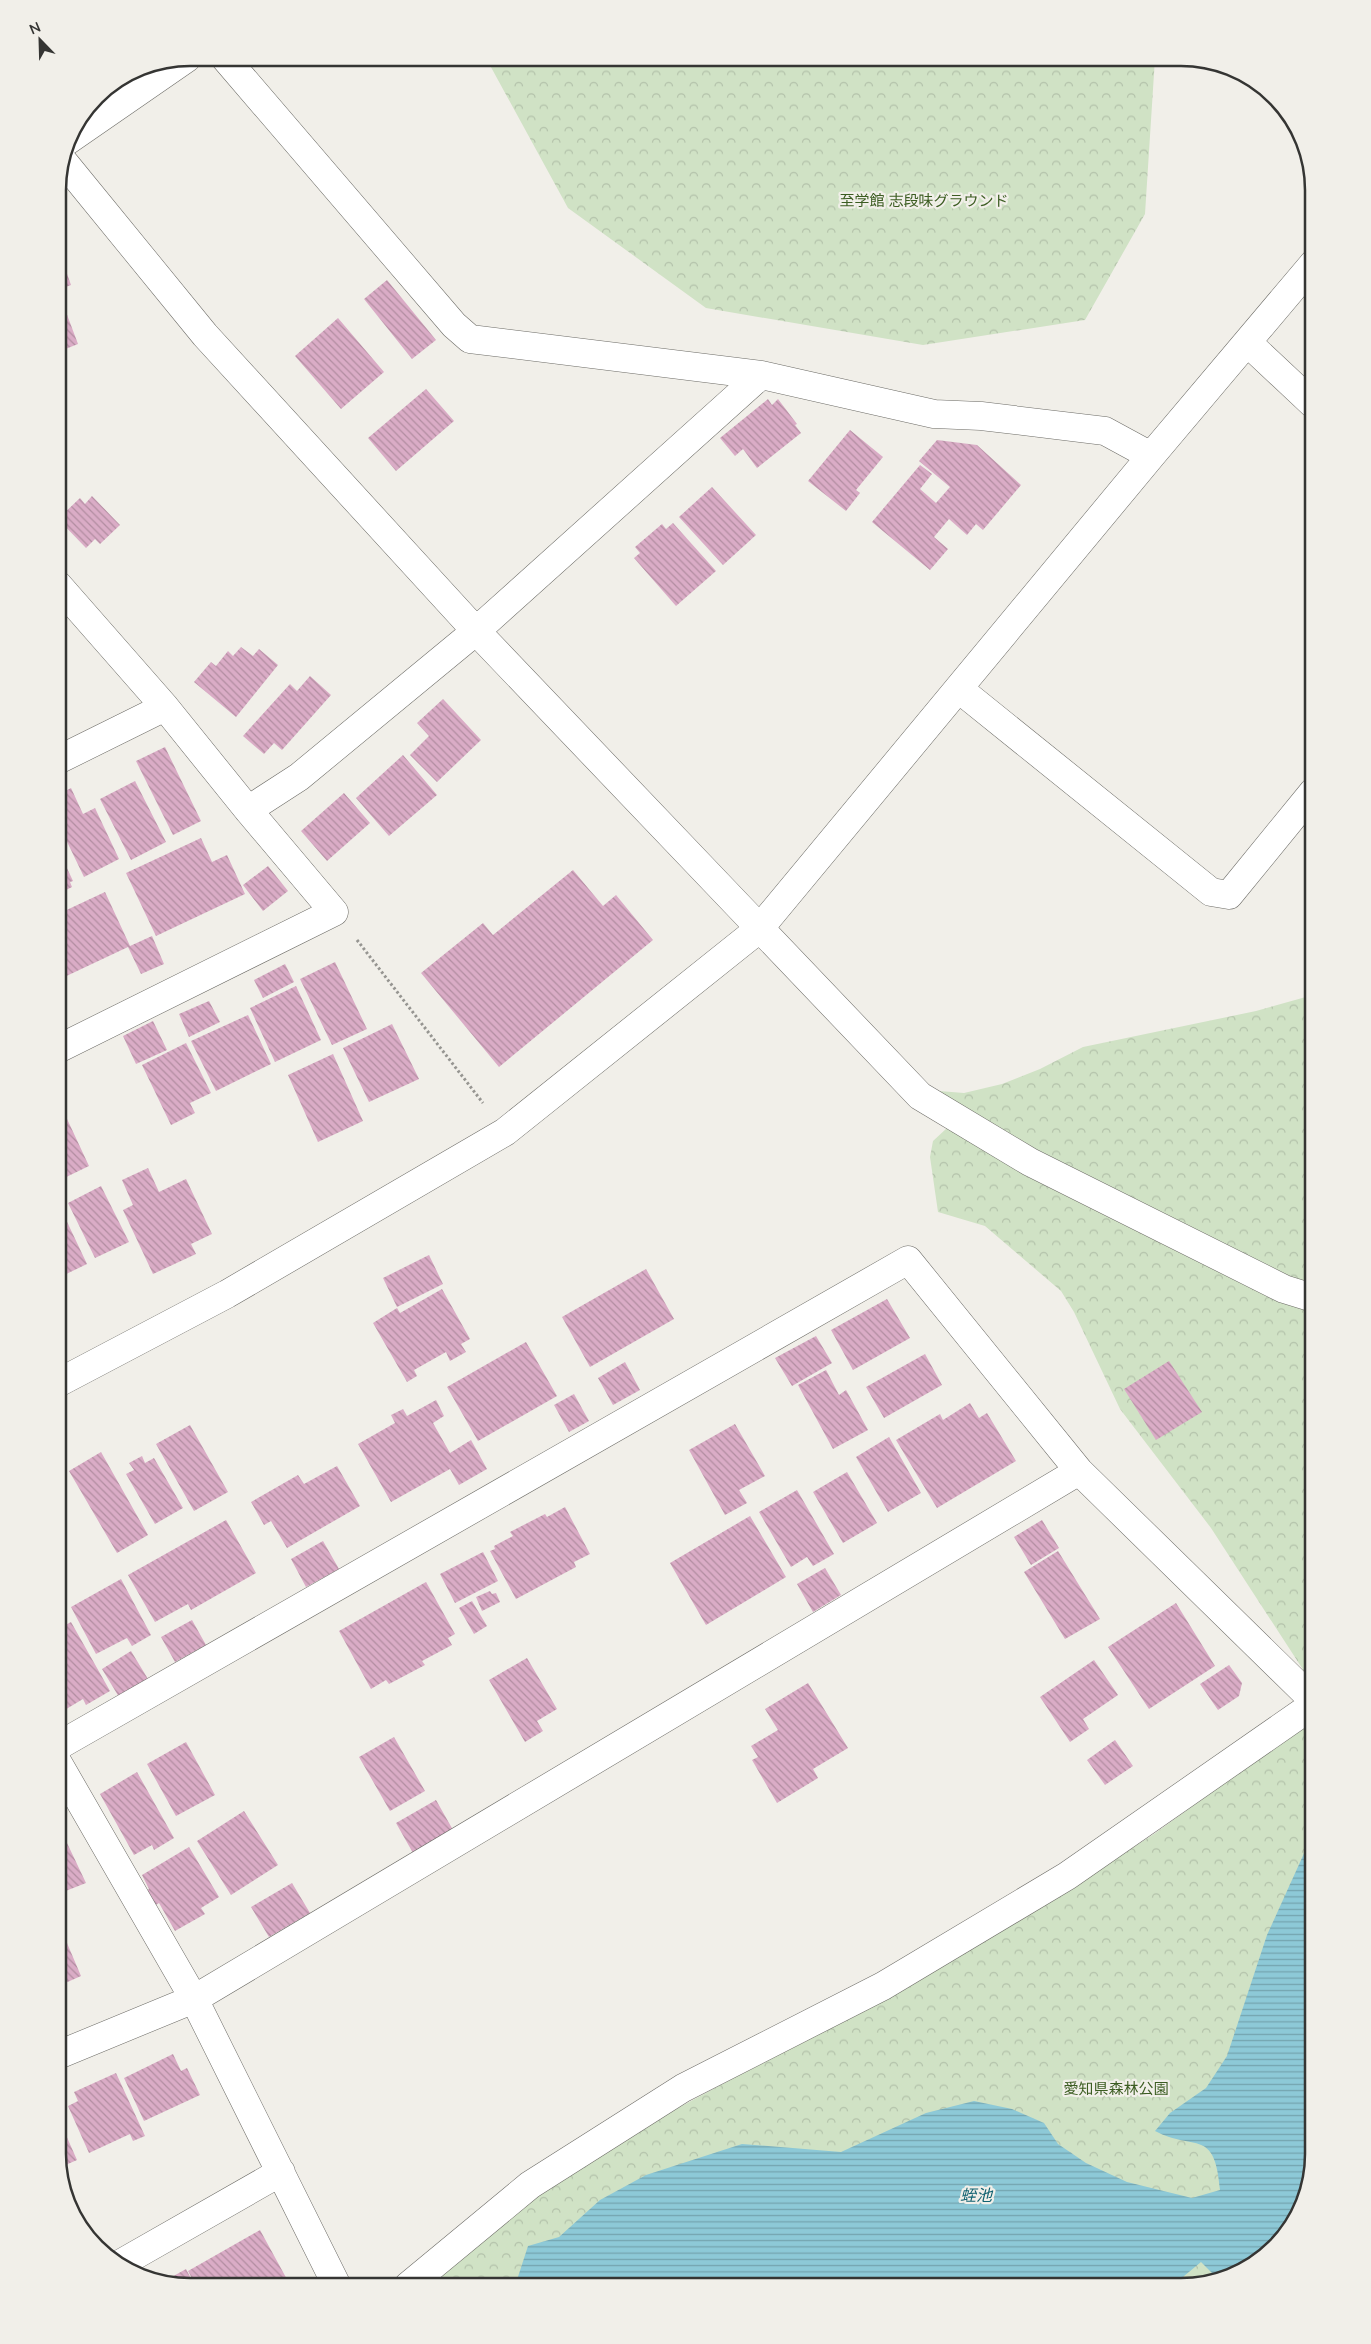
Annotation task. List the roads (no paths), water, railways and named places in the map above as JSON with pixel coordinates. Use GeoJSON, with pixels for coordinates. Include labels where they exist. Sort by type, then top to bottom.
{"type":"FeatureCollection","features":[{"type":"Feature","properties":{"kind":"street"},"geometry":{"type":"LineString","coordinates":[[232,66],[454,325],[470,339],[761,375],[934,414],[981,416],[1105,431],[1150,456]]}},
{"type":"Feature","properties":{"kind":"street"},"geometry":{"type":"LineString","coordinates":[[80,133],[174,67]]}},
{"type":"Feature","properties":{"kind":"street"},"geometry":{"type":"LineString","coordinates":[[69,168],[205,335],[476,631],[920,1096],[1030,1162],[1284,1289],[1305,1295]]}},
{"type":"Feature","properties":{"kind":"street"},"geometry":{"type":"LineString","coordinates":[[66,1379],[227,1294],[505,1132],[759,929],[1150,456],[1305,275]]}},
{"type":"Feature","properties":{"kind":"street"},"geometry":{"type":"LineString","coordinates":[[1248,342],[1305,396]]}},
{"type":"Feature","properties":{"kind":"street"},"geometry":{"type":"LineString","coordinates":[[248,810],[299,777],[476,631],[761,375]]}},
{"type":"Feature","properties":{"kind":"street"},"geometry":{"type":"LineString","coordinates":[[67,596],[165,707],[334,912],[67,1045]]}},
{"type":"Feature","properties":{"kind":"street"},"geometry":{"type":"LineString","coordinates":[[959,689],[1211,892],[1229,895],[1305,803]]}},
{"type":"Feature","properties":{"kind":"street"},"geometry":{"type":"LineString","coordinates":[[67,756],[165,707]]}},
{"type":"Feature","properties":{"kind":"street"},"geometry":{"type":"LineString","coordinates":[[66,1741],[908,1260],[1079,1472],[1305,1691]]}},
{"type":"Feature","properties":{"kind":"street"},"geometry":{"type":"LineString","coordinates":[[66,2052],[194,1999],[1079,1472]]}},
{"type":"Feature","properties":{"kind":"street"},"geometry":{"type":"LineString","coordinates":[[419,2277],[530,2185],[683,2088],[882,1986],[1066,1876],[1305,1711]]}},
{"type":"Feature","properties":{"kind":"street"},"geometry":{"type":"LineString","coordinates":[[66,1777],[194,1999],[333,2277]]}},
{"type":"Feature","properties":{"kind":"street"},"geometry":{"type":"LineString","coordinates":[[126,2260],[280,2172]]}},
{"type":"Feature","properties":{"kind":"water","name":"蛭池"},"geometry":{"type":"Polygon","coordinates":[[[1305,1851],[1304,2170],[1301,2186],[1295,2201],[1279,2229],[1256,2252],[1236,2265],[1212,2273],[1201,2262],[1181,2278],[518,2277],[528,2246],[559,2237],[600,2200],[646,2175],[742,2144],[841,2152],[926,2113],[974,2101],[1012,2109],[1044,2123],[1058,2144],[1086,2163],[1127,2182],[1192,2198],[1220,2190],[1217,2170],[1208,2149],[1201,2145],[1169,2137],[1155,2131],[1170,2113],[1206,2088],[1227,2056],[1267,1935],[1305,1851]]]}},
{"type":"Feature","properties":{"kind":"park label","name":"至学館 志段味グラウンド"},"geometry":{"type":"Point","coordinates":[924,201]}},
{"type":"Feature","properties":{"kind":"park label","name":"愛知県森林公園"},"geometry":{"type":"Point","coordinates":[1116,2089]}}]}
